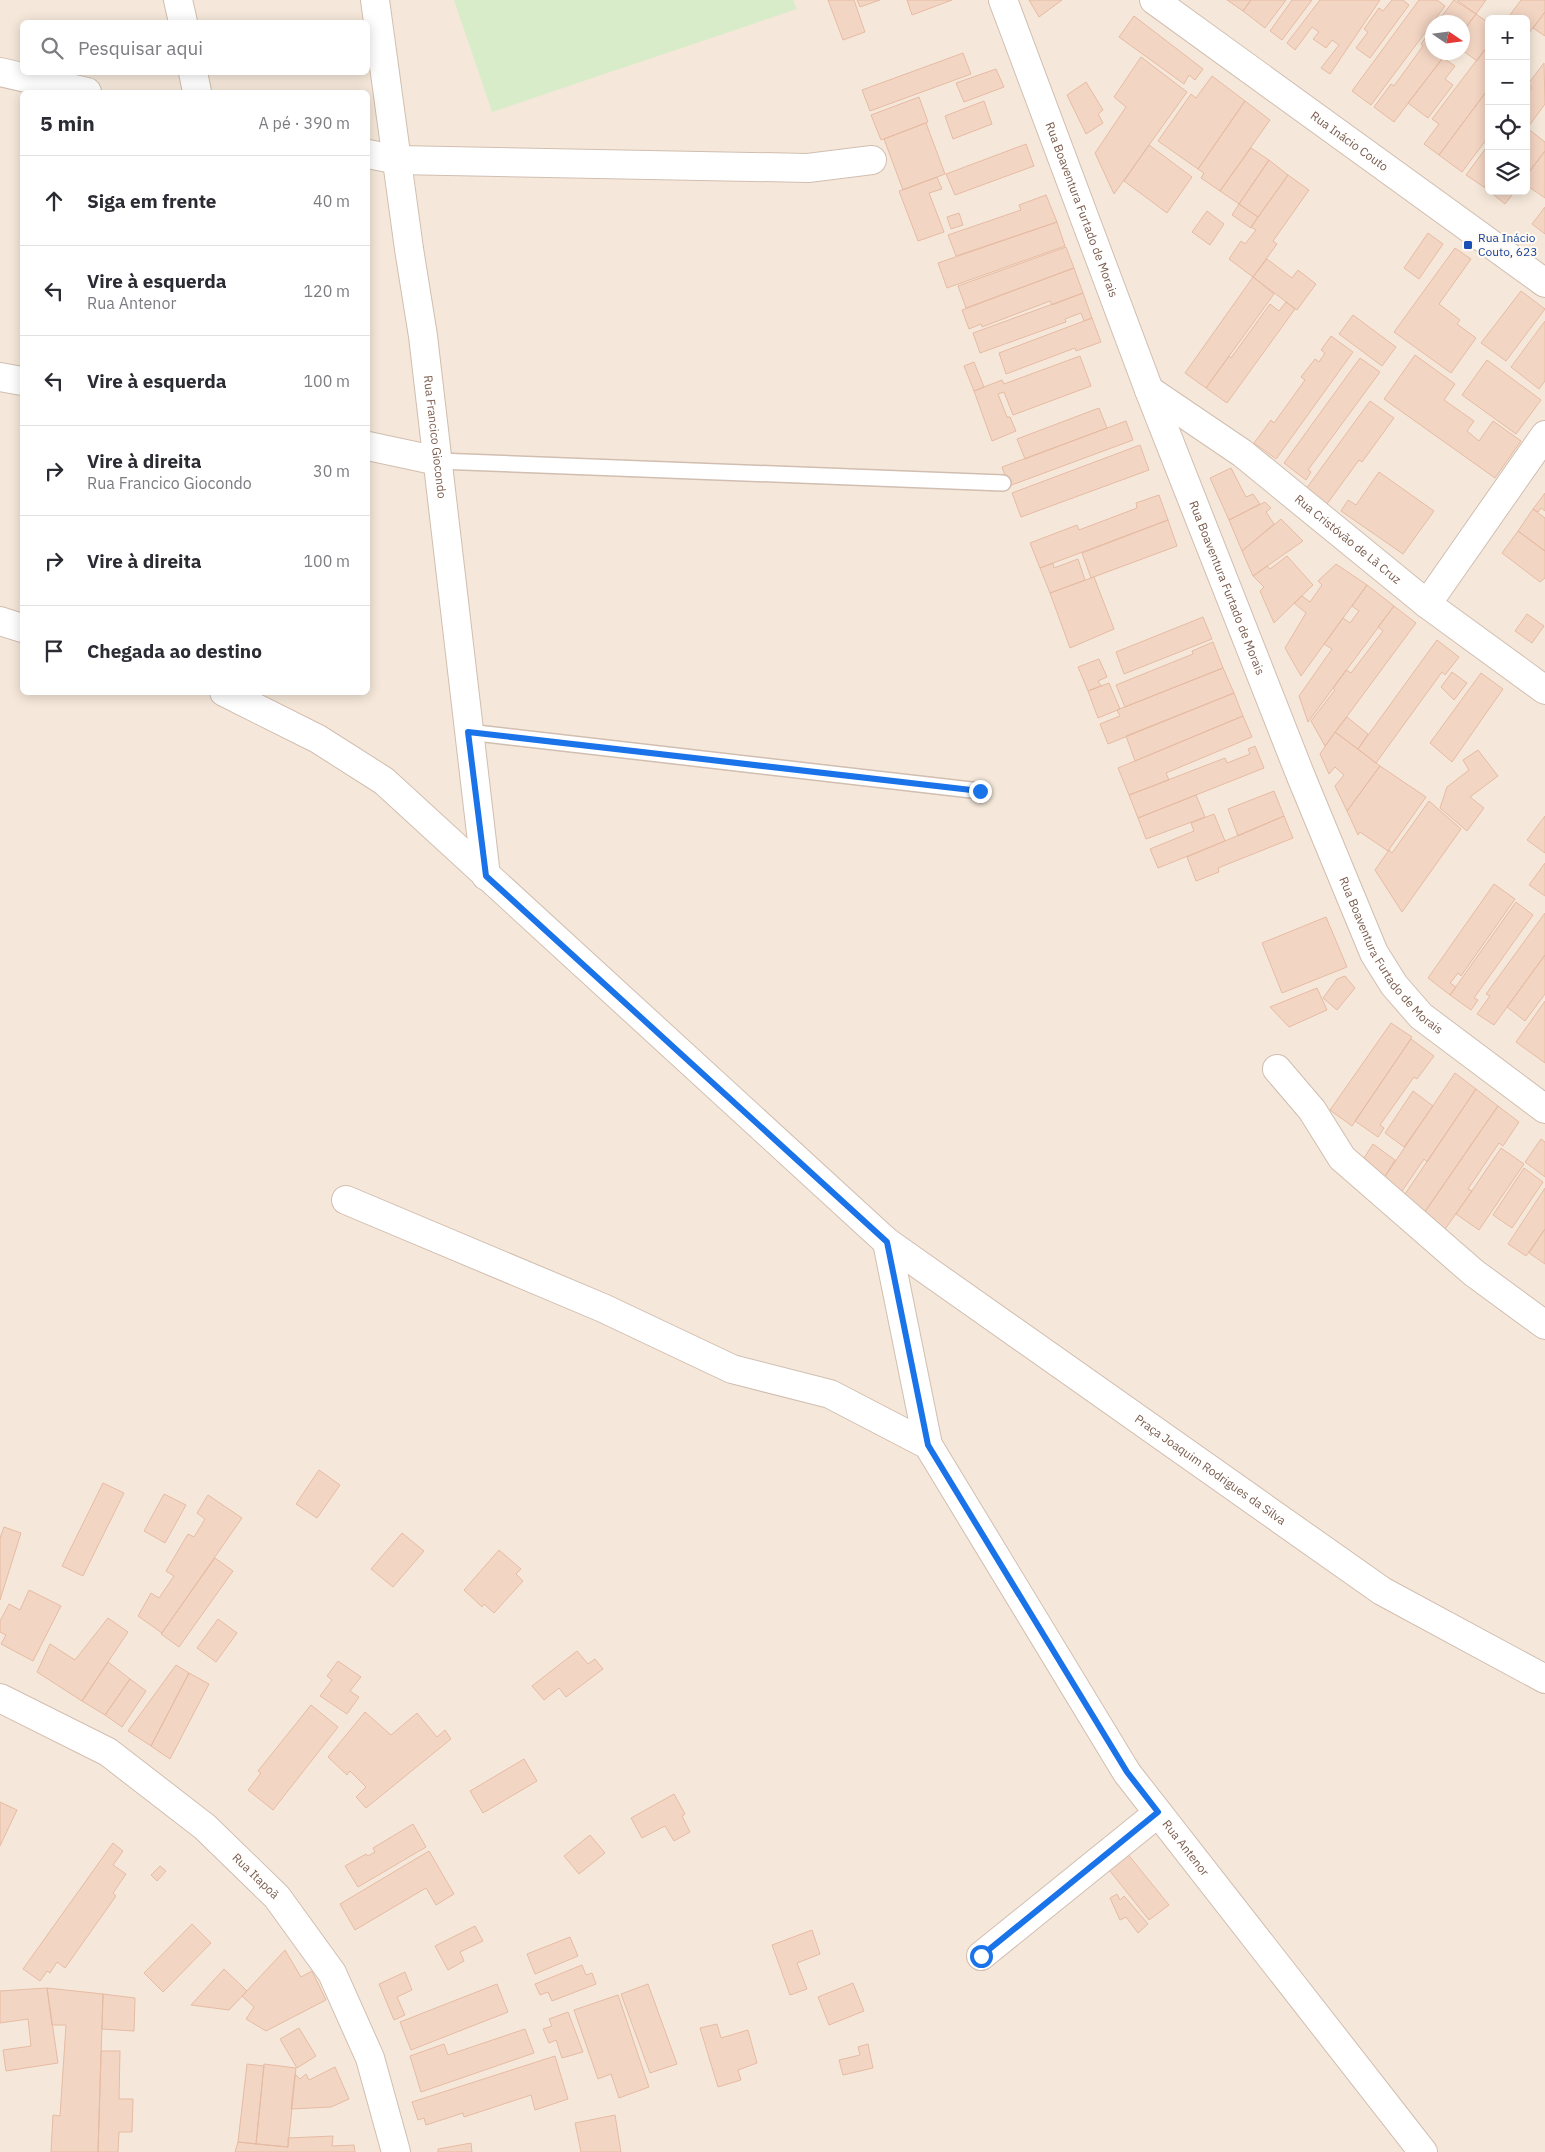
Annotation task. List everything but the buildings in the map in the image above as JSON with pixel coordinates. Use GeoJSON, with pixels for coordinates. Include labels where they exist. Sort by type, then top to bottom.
{"type":"FeatureCollection","features":[{"type":"Feature","properties":{"kind":"street"},"geometry":{"type":"LineString","coordinates":[[178,0],[183,20]]}},
{"type":"Feature","properties":{"kind":"street","name":"Rua Francico Giocondo"},"geometry":{"type":"LineString","coordinates":[[375,0],[438,461],[486,876]]}},
{"type":"Feature","properties":{"kind":"street","name":"Rua Boaventura Furtado de Morais"},"geometry":{"type":"LineString","coordinates":[[1003,0],[1149,390],[1300,774],[1374,953],[1394,985],[1422,1016],[1545,1109]]}},
{"type":"Feature","properties":{"kind":"street","name":"Rua Inácio Couto"},"geometry":{"type":"LineString","coordinates":[[1154,0],[1545,283]]}},
{"type":"Feature","properties":{"kind":"street"},"geometry":{"type":"LineString","coordinates":[[0,72],[78,90]]}},
{"type":"Feature","properties":{"kind":"street"},"geometry":{"type":"LineString","coordinates":[[194,75],[197,90]]}},
{"type":"Feature","properties":{"kind":"street"},"geometry":{"type":"LineString","coordinates":[[370,154],[398,160],[808,168],[872,160]]}},
{"type":"Feature","properties":{"kind":"street"},"geometry":{"type":"LineString","coordinates":[[0,377],[20,381]]}},
{"type":"Feature","properties":{"kind":"street","name":"Rua Cristóvão de Lã Cruz"},"geometry":{"type":"LineString","coordinates":[[1149,390],[1242,453],[1427,604],[1545,690]]}},
{"type":"Feature","properties":{"kind":"street"},"geometry":{"type":"LineString","coordinates":[[1427,604],[1545,435]]}},
{"type":"Feature","properties":{"kind":"street"},"geometry":{"type":"LineString","coordinates":[[370,446],[438,461]]}},
{"type":"Feature","properties":{"kind":"street"},"geometry":{"type":"LineString","coordinates":[[0,621],[20,627]]}},
{"type":"Feature","properties":{"kind":"street","name":"Praça Joaquim Rodrigues da Silva"},"geometry":{"type":"LineString","coordinates":[[230,695],[318,739],[384,781],[887,1242],[1382,1592],[1545,1679]]}},
{"type":"Feature","properties":{"kind":"street"},"geometry":{"type":"LineString","coordinates":[[1277,1069],[1312,1110],[1342,1158],[1474,1273],[1545,1325]]}},
{"type":"Feature","properties":{"kind":"street"},"geometry":{"type":"LineString","coordinates":[[346,1200],[603,1308],[732,1368],[830,1394],[928,1445]]}},
{"type":"Feature","properties":{"kind":"street","name":"Rua Antenor"},"geometry":{"type":"LineString","coordinates":[[887,1242],[928,1445],[1127,1772],[1423,2152]]}},
{"type":"Feature","properties":{"kind":"street","name":"Rua Itapoã"},"geometry":{"type":"LineString","coordinates":[[0,1698],[108,1752],[205,1827],[277,1897],[332,1973],[370,2058],[396,2152]]}},
{"type":"Feature","properties":{"kind":"street"},"geometry":{"type":"LineString","coordinates":[[981,1956],[1158,1812]]}},
{"type":"Feature","properties":{"kind":"lane"},"geometry":{"type":"LineString","coordinates":[[438,461],[1003,483]]}},
{"type":"Feature","properties":{"kind":"lane"},"geometry":{"type":"LineString","coordinates":[[468,732],[980,791]]}},
{"type":"Feature","properties":{"kind":"shaded area"},"geometry":{"type":"Polygon","coordinates":[[[0,0],[1545,0],[1545,2152],[0,2152],[0,0]]]}},
{"type":"Feature","properties":{"kind":"green space"},"geometry":{"type":"Polygon","coordinates":[[[454,0],[793,0],[797,9],[492,112],[454,0]]]}},
{"type":"Feature","properties":{"kind":"place","name":"Rua Inácio Couto, 623"},"geometry":{"type":"Point","coordinates":[1468,245]}},
{"type":"Feature","properties":{"kind":"route"},"geometry":{"type":"LineString","coordinates":[[980,791],[468,732],[480,844],[486,876],[887,1242],[928,1445],[1127,1772],[1158,1812],[981,1956]]}}]}
